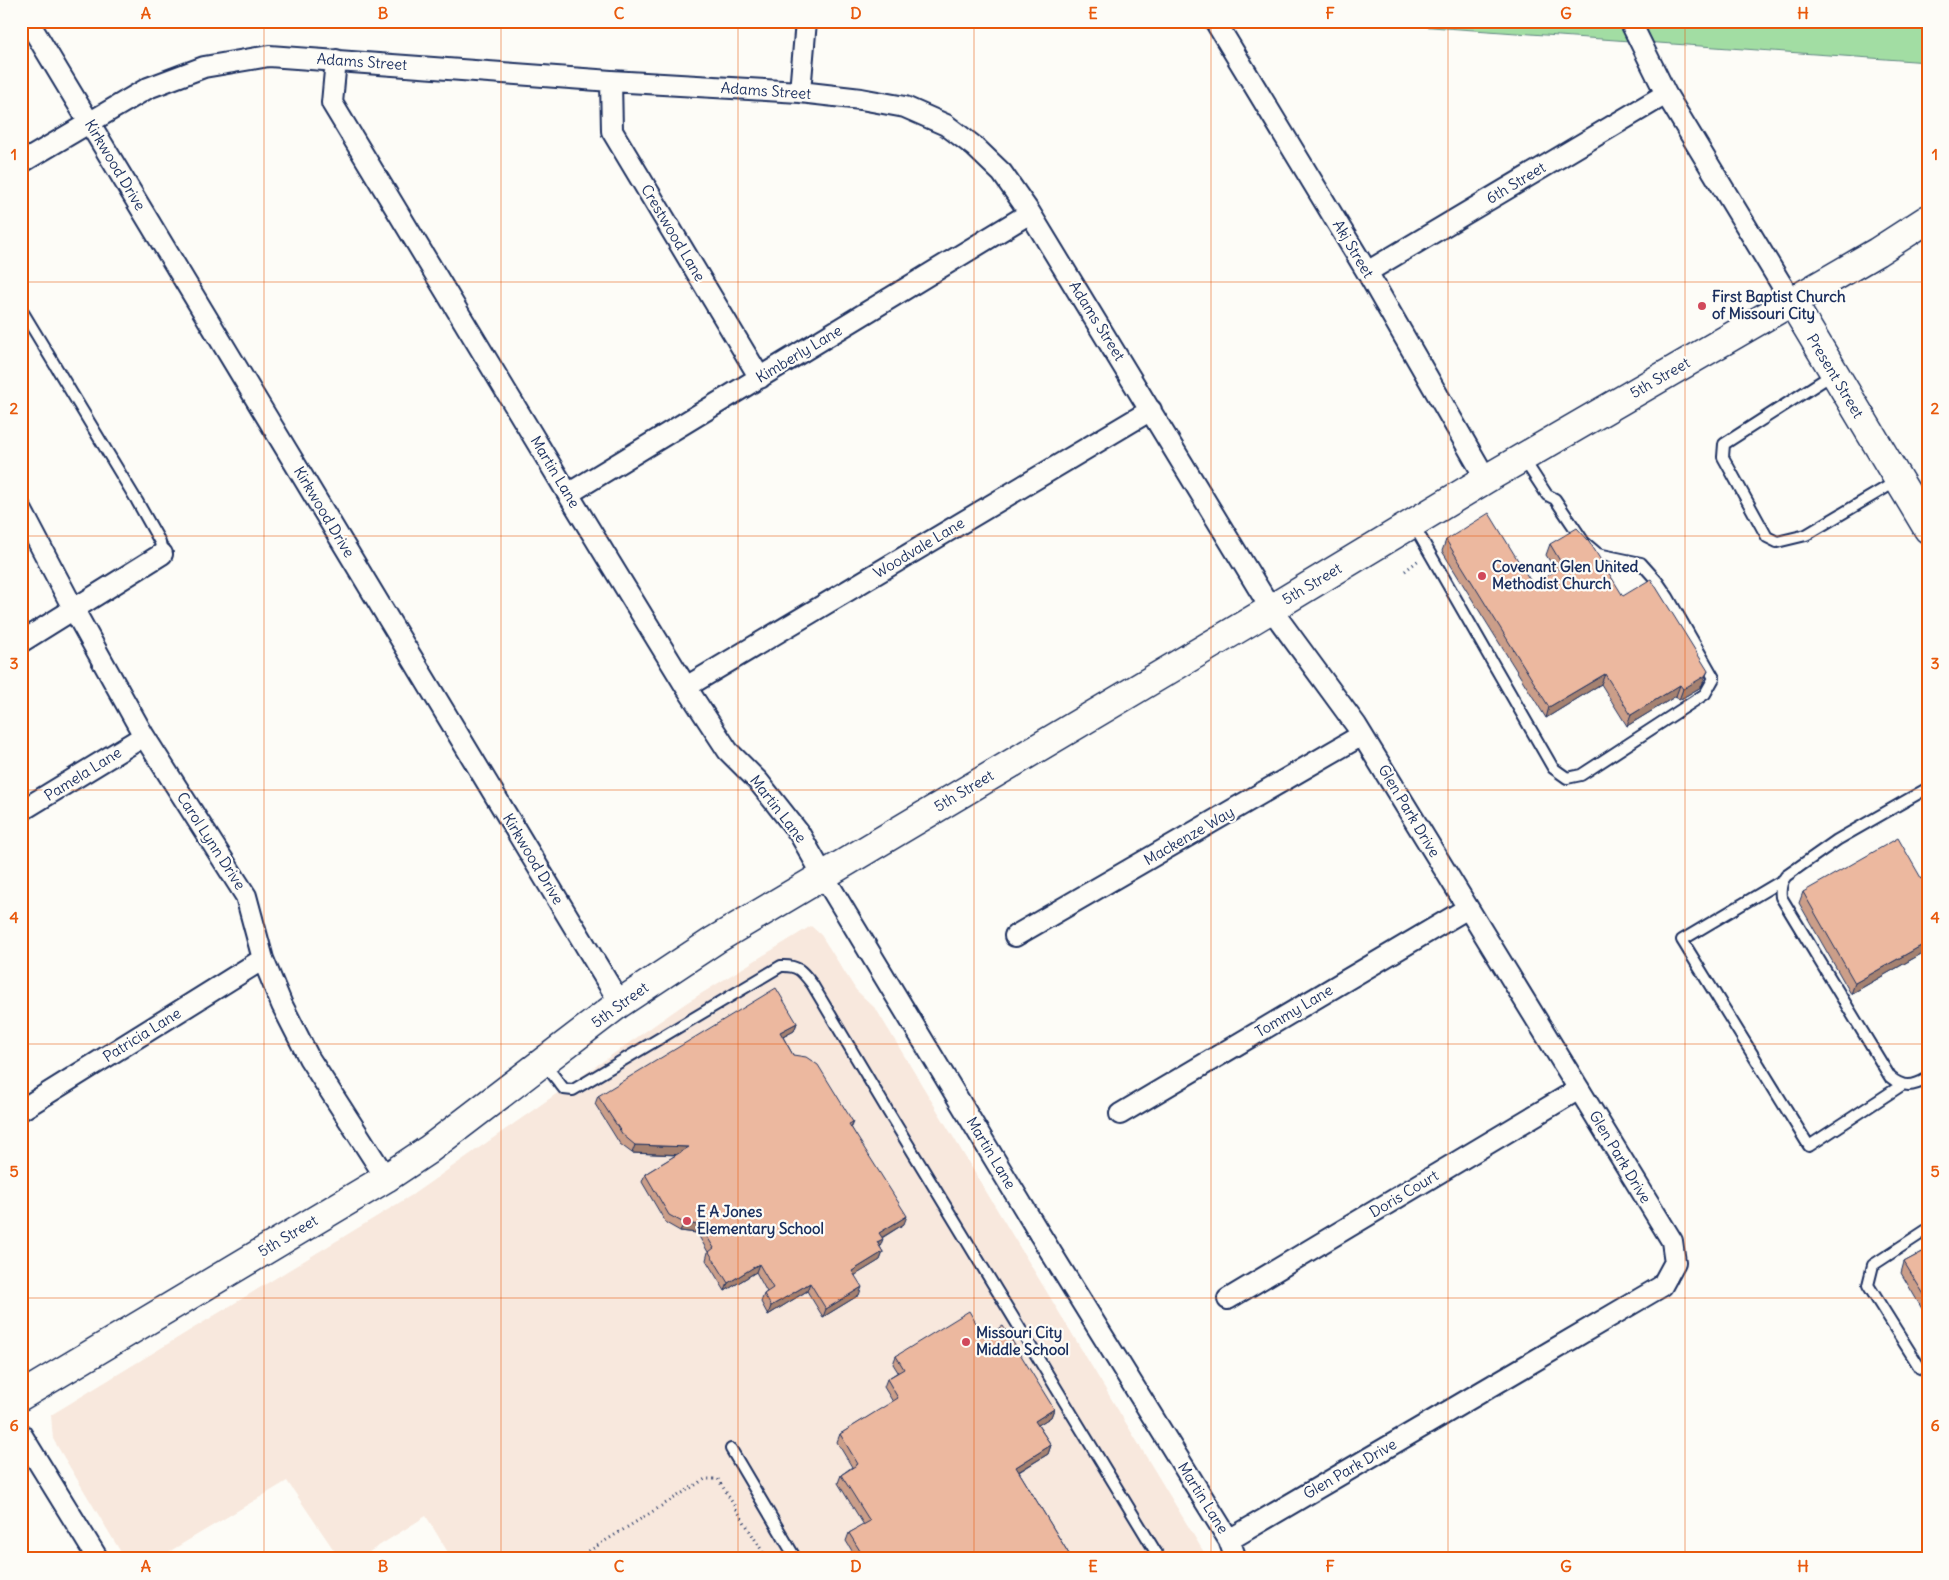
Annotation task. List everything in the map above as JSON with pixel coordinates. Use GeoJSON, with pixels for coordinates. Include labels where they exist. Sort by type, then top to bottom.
{"type":"FeatureCollection","features":[{"type":"Feature","properties":{"kind":"main road","name":"5th Street"},"geometry":{"type":"LineString","coordinates":[[21,1396],[386,1178],[428,1150],[620,1003],[715,940],[1486,479],[1877,252],[1928,219]]}},
{"type":"Feature","properties":{"kind":"main road","name":"Present Street"},"geometry":{"type":"LineString","coordinates":[[1792,302],[1833,374],[1928,530]]}},
{"type":"Feature","properties":{"kind":"street","name":"Kirkwood Drive"},"geometry":{"type":"LineString","coordinates":[[28,21],[620,1003]]}},
{"type":"Feature","properties":{"kind":"street"},"geometry":{"type":"LineString","coordinates":[[800,92],[806,21]]}},
{"type":"Feature","properties":{"kind":"street","name":"Akj Street"},"geometry":{"type":"LineString","coordinates":[[1215,21],[1367,272],[1486,479]]}},
{"type":"Feature","properties":{"kind":"street","name":"Present Street"},"geometry":{"type":"LineString","coordinates":[[1630,21],[1666,94],[1792,302]]}},
{"type":"Feature","properties":{"kind":"street","name":"Adams Street"},"geometry":{"type":"LineString","coordinates":[[21,163],[148,88],[204,67],[269,56],[611,81],[800,92],[861,99],[904,107],[946,126],[975,147],[1002,173],[1030,213],[1152,410],[1271,609]]}},
{"type":"Feature","properties":{"kind":"street","name":"Martin Lane"},"geometry":{"type":"LineString","coordinates":[[336,60],[332,103],[686,687],[728,751],[758,780],[799,833],[1039,1233],[1229,1540],[1236,1559]]}},
{"type":"Feature","properties":{"kind":"street","name":"Crestwood Lane"},"geometry":{"type":"LineString","coordinates":[[611,81],[612,131],[760,378]]}},
{"type":"Feature","properties":{"kind":"street","name":"6th Street"},"geometry":{"type":"LineString","coordinates":[[1367,272],[1666,94]]}},
{"type":"Feature","properties":{"kind":"street","name":"Kimberly Lane"},"geometry":{"type":"LineString","coordinates":[[568,494],[1030,213]]}},
{"type":"Feature","properties":{"kind":"street","name":"Woodvale Lane"},"geometry":{"type":"LineString","coordinates":[[686,687],[1152,410]]}},
{"type":"Feature","properties":{"kind":"street","name":"Carol Lynn Drive"},"geometry":{"type":"LineString","coordinates":[[21,509],[74,610],[144,736],[246,896],[263,959],[282,1005],[309,1058],[386,1178]]}},
{"type":"Feature","properties":{"kind":"street"},"geometry":{"type":"LineString","coordinates":[[21,642],[162,554]]}},
{"type":"Feature","properties":{"kind":"street","name":"Glen Park Drive"},"geometry":{"type":"LineString","coordinates":[[1229,1540],[1662,1286],[1675,1262],[1672,1241],[1362,735],[1271,609]]}},
{"type":"Feature","properties":{"kind":"street","name":"Mackenze Way"},"geometry":{"type":"LineString","coordinates":[[1015,936],[1362,735]]}},
{"type":"Feature","properties":{"kind":"street","name":"Pamela Lane"},"geometry":{"type":"LineString","coordinates":[[21,811],[144,736]]}},
{"type":"Feature","properties":{"kind":"street","name":"Tommy Lane"},"geometry":{"type":"LineString","coordinates":[[1120,1114],[1468,908]]}},
{"type":"Feature","properties":{"kind":"street","name":"Patricia Lane"},"geometry":{"type":"LineString","coordinates":[[21,1110],[263,959]]}},
{"type":"Feature","properties":{"kind":"street","name":"Doris Court"},"geometry":{"type":"LineString","coordinates":[[1228,1299],[1579,1089]]}},
{"type":"Feature","properties":{"kind":"street"},"geometry":{"type":"LineString","coordinates":[[21,1434],[98,1559]]}},
{"type":"Feature","properties":{"kind":"lane"},"geometry":{"type":"LineString","coordinates":[[21,309],[132,493],[160,542],[162,554]]}},
{"type":"Feature","properties":{"kind":"lane"},"geometry":{"type":"LineString","coordinates":[[1833,374],[1724,444],[1723,457],[1767,537],[1777,542],[1806,535],[1898,480]]}},
{"type":"Feature","properties":{"kind":"lane"},"geometry":{"type":"LineString","coordinates":[[1413,524],[1553,768],[1566,778],[1581,775],[1706,694],[1714,678],[1657,581],[1641,563],[1598,554],[1584,542],[1555,498],[1547,495],[1523,458]]}},
{"type":"Feature","properties":{"kind":"lane"},"geometry":{"type":"LineString","coordinates":[[1902,1085],[1809,1146],[1682,940],[1783,880],[1837,840],[1928,788]]}},
{"type":"Feature","properties":{"kind":"lane"},"geometry":{"type":"LineString","coordinates":[[1783,880],[1780,890],[1781,897],[1890,1077],[1902,1085],[1914,1086],[1928,1078]]}},
{"type":"Feature","properties":{"kind":"lane"},"geometry":{"type":"LineString","coordinates":[[543,1062],[564,1089],[573,1090],[781,966],[793,965],[812,984],[1160,1559]]}},
{"type":"Feature","properties":{"kind":"lane"},"geometry":{"type":"LineString","coordinates":[[1928,1229],[1872,1265],[1868,1285],[1920,1368],[1928,1371]]}},
{"type":"Feature","properties":{"kind":"lane"},"geometry":{"type":"LineString","coordinates":[[731,1449],[796,1559]]}},
{"type":"Feature","properties":{"kind":"path"},"geometry":{"type":"LineString","coordinates":[[576,1559],[705,1479],[718,1479],[767,1559]]}},
{"type":"Feature","properties":{"kind":"shaded area","name":"E A Jones Elementary School"},"geometry":{"type":"Polygon","coordinates":[[[811,926],[821,935],[856,990],[876,1009],[1208,1559],[452,1559],[426,1516],[358,1559],[340,1559],[287,1481],[157,1559],[125,1559],[53,1439],[51,1415],[412,1195],[686,1003],[811,926]]]}},
{"type":"Feature","properties":{"kind":"green space"},"geometry":{"type":"Polygon","coordinates":[[[1346,21],[1928,21],[1928,62],[1346,21]]]}},
{"type":"Feature","properties":{"kind":"building"},"geometry":{"type":"Polygon","coordinates":[[[1489,513],[1533,585],[1563,566],[1550,544],[1577,528],[1589,541],[1623,596],[1651,579],[1708,671],[1705,676],[1683,689],[1680,685],[1631,715],[1605,674],[1549,707],[1446,540],[1489,513]]]}},
{"type":"Feature","properties":{"kind":"building"},"geometry":{"type":"Polygon","coordinates":[[[1898,838],[1928,890],[1928,942],[1855,983],[1803,892],[1898,838]]]}},
{"type":"Feature","properties":{"kind":"building"},"geometry":{"type":"Polygon","coordinates":[[[776,988],[797,1023],[780,1032],[793,1055],[806,1057],[818,1065],[853,1122],[849,1124],[907,1216],[879,1233],[883,1239],[877,1242],[883,1252],[852,1271],[862,1287],[826,1309],[810,1283],[771,1306],[764,1294],[773,1288],[759,1264],[728,1283],[709,1252],[714,1248],[700,1225],[684,1223],[669,1215],[645,1174],[689,1147],[635,1145],[623,1135],[598,1096],[776,988]]]}},
{"type":"Feature","properties":{"kind":"building"},"geometry":{"type":"Polygon","coordinates":[[[1928,1249],[1928,1301],[1904,1262],[1928,1249]]]}},
{"type":"Feature","properties":{"kind":"building"},"geometry":{"type":"Polygon","coordinates":[[[969,1311],[984,1337],[1003,1326],[1054,1409],[1035,1421],[1051,1445],[1016,1467],[1072,1559],[865,1559],[849,1533],[870,1521],[841,1475],[858,1464],[840,1434],[898,1398],[887,1379],[904,1369],[896,1356],[969,1311]]]}},
{"type":"Feature","properties":{"kind":"place","name":"First Baptist Church of Missouri City"},"geometry":{"type":"Point","coordinates":[1702,306]}},
{"type":"Feature","properties":{"kind":"place","name":"Covenant Glen United Methodist Church"},"geometry":{"type":"Point","coordinates":[1482,576]}},
{"type":"Feature","properties":{"kind":"place","name":"E A Jones Elementary School"},"geometry":{"type":"Point","coordinates":[687,1221]}},
{"type":"Feature","properties":{"kind":"place","name":"Missouri City Middle School"},"geometry":{"type":"Point","coordinates":[966,1342]}}]}
